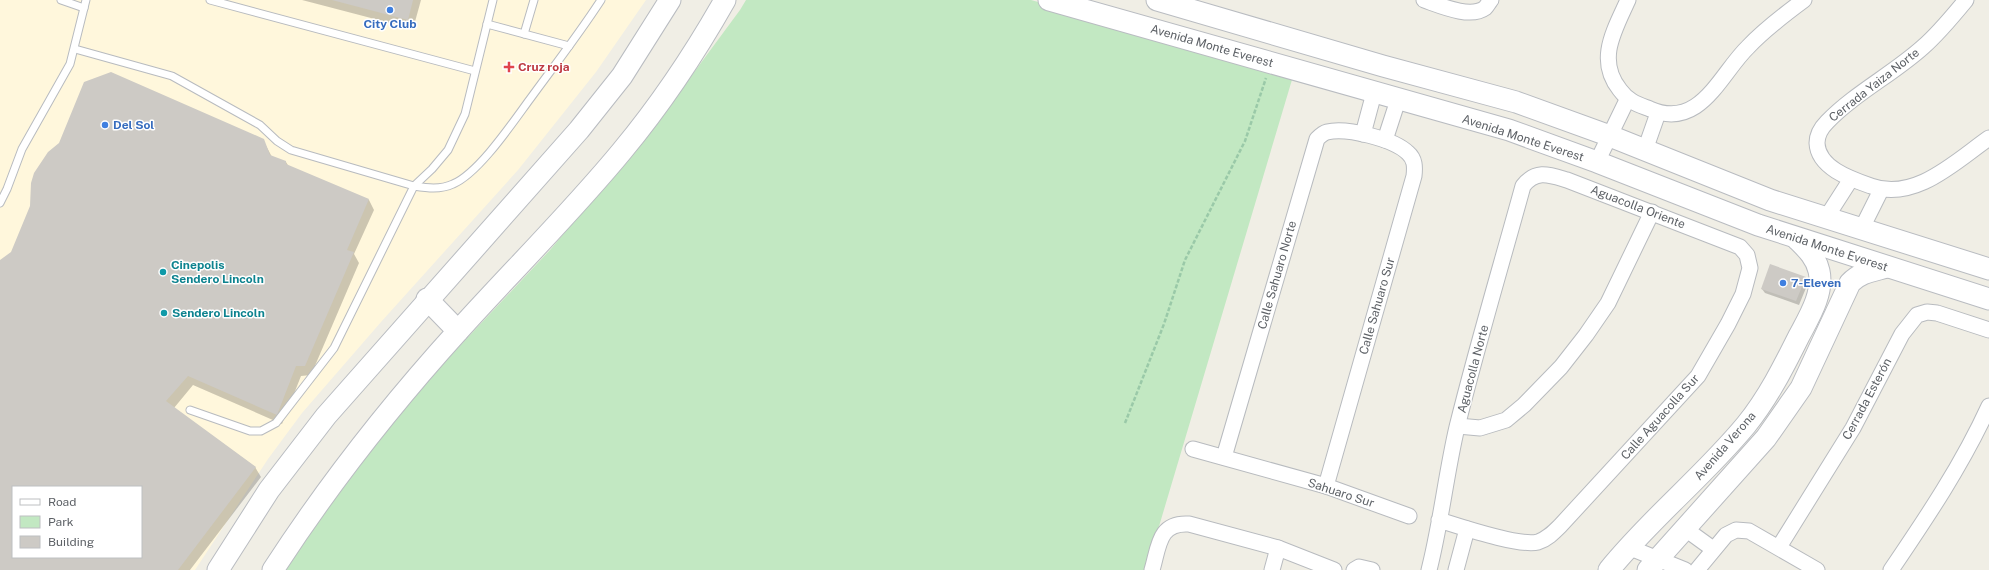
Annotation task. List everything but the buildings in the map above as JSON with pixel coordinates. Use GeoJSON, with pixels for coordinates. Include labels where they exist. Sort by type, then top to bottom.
{"type":"FeatureCollection","features":[{"type":"Feature","properties":{"kind":"street"},"geometry":{"type":"LineString","coordinates":[[218,570],[270,490],[326,416],[427,299],[580,130],[622,76],[670,0]]}},
{"type":"Feature","properties":{"kind":"street"},"geometry":{"type":"LineString","coordinates":[[273,570],[308,516],[364,444],[458,331],[622,151],[666,95],[705,36],[725,0]]}},
{"type":"Feature","properties":{"kind":"street","name":"Avenida Monte Everest"},"geometry":{"type":"LineString","coordinates":[[1049,0],[1508,130],[1597,162],[1726,213],[1797,239],[1989,299]]}},
{"type":"Feature","properties":{"kind":"street"},"geometry":{"type":"LineString","coordinates":[[1157,0],[1383,66],[1516,102],[1610,136],[1770,200],[1980,267],[1962,291]]}},
{"type":"Feature","properties":{"kind":"street"},"geometry":{"type":"LineString","coordinates":[[1424,0],[1461,12],[1474,12],[1488,4]]}},
{"type":"Feature","properties":{"kind":"street"},"geometry":{"type":"LineString","coordinates":[[1628,0],[1611,41],[1607,60],[1610,73],[1627,100],[1658,113],[1676,113],[1693,109],[1708,97],[1747,47],[1804,0]]}},
{"type":"Feature","properties":{"kind":"street","name":"Cerrada Yaiza Norte"},"geometry":{"type":"LineString","coordinates":[[1857,181],[1839,173],[1828,164],[1819,153],[1817,142],[1819,132],[1826,122],[1840,110],[1903,65],[1924,47],[1966,0]]}},
{"type":"Feature","properties":{"kind":"street"},"geometry":{"type":"LineString","coordinates":[[1374,137],[1374,93],[1383,66]]}},
{"type":"Feature","properties":{"kind":"street"},"geometry":{"type":"LineString","coordinates":[[1374,137],[1398,100]]}},
{"type":"Feature","properties":{"kind":"street"},"geometry":{"type":"LineString","coordinates":[[1597,162],[1627,100]]}},
{"type":"Feature","properties":{"kind":"street"},"geometry":{"type":"LineString","coordinates":[[1645,150],[1658,113]]}},
{"type":"Feature","properties":{"kind":"street","name":"Calle Sahuaro Norte"},"geometry":{"type":"LineString","coordinates":[[1224,457],[1317,139],[1323,133],[1329,131],[1374,137]]}},
{"type":"Feature","properties":{"kind":"street","name":"Calle Sahuaro Sur"},"geometry":{"type":"LineString","coordinates":[[1326,486],[1414,176],[1413,159],[1409,153],[1374,137]]}},
{"type":"Feature","properties":{"kind":"street"},"geometry":{"type":"LineString","coordinates":[[1826,218],[1857,181],[1881,190],[1907,188],[1922,183],[1937,175],[1989,138]]}},
{"type":"Feature","properties":{"kind":"street","name":"Aguacolla Oriente"},"geometry":{"type":"LineString","coordinates":[[1535,175],[1546,174],[1567,180],[1740,246]]}},
{"type":"Feature","properties":{"kind":"street","name":"Aguacolla Norte"},"geometry":{"type":"LineString","coordinates":[[1429,570],[1436,542],[1458,426],[1524,186],[1528,179],[1535,175]]}},
{"type":"Feature","properties":{"kind":"street"},"geometry":{"type":"LineString","coordinates":[[1726,213],[1736,186]]}},
{"type":"Feature","properties":{"kind":"street"},"geometry":{"type":"LineString","coordinates":[[1861,230],[1881,190]]}},
{"type":"Feature","properties":{"kind":"street"},"geometry":{"type":"LineString","coordinates":[[1458,426],[1480,428],[1506,420],[1524,405],[1561,367],[1586,335],[1608,303],[1652,212]]}},
{"type":"Feature","properties":{"kind":"street","name":"Avenida Verona"},"geometry":{"type":"LineString","coordinates":[[1609,570],[1628,547],[1710,466],[1747,423],[1781,372],[1817,299],[1819,271],[1816,261],[1809,251],[1797,239]]}},
{"type":"Feature","properties":{"kind":"street","name":"Calle Aguacolla Sur"},"geometry":{"type":"LineString","coordinates":[[1467,529],[1521,542],[1536,542],[1548,538],[1560,526],[1698,376],[1728,324],[1743,294],[1750,268],[1748,255],[1740,246]]}},
{"type":"Feature","properties":{"kind":"street","name":"Avenida Verona"},"geometry":{"type":"LineString","coordinates":[[1652,564],[1732,477],[1775,425],[1801,388],[1841,306],[1850,283],[1855,277],[1863,273],[1887,267]]}},
{"type":"Feature","properties":{"kind":"street"},"geometry":{"type":"LineString","coordinates":[[427,299],[458,331]]}},
{"type":"Feature","properties":{"kind":"street"},"geometry":{"type":"LineString","coordinates":[[1817,299],[1841,306]]}},
{"type":"Feature","properties":{"kind":"street","name":"Cerrada Esterón"},"geometry":{"type":"LineString","coordinates":[[1779,547],[1853,428],[1902,334],[1917,315],[1927,312],[1937,313],[1989,330]]}},
{"type":"Feature","properties":{"kind":"street"},"geometry":{"type":"LineString","coordinates":[[1890,570],[1937,503],[1976,434],[1989,406]]}},
{"type":"Feature","properties":{"kind":"street","name":"Sahuaro Sur"},"geometry":{"type":"LineString","coordinates":[[1193,449],[1326,486],[1409,516]]}},
{"type":"Feature","properties":{"kind":"street"},"geometry":{"type":"LineString","coordinates":[[1439,520],[1467,529],[1456,570]]}},
{"type":"Feature","properties":{"kind":"street"},"geometry":{"type":"LineString","coordinates":[[1152,570],[1162,536],[1168,527],[1177,523],[1188,524],[1278,548],[1334,570]]}},
{"type":"Feature","properties":{"kind":"street"},"geometry":{"type":"LineString","coordinates":[[1684,528],[1713,549]]}},
{"type":"Feature","properties":{"kind":"street"},"geometry":{"type":"LineString","coordinates":[[1697,570],[1726,535],[1736,530],[1749,531],[1817,570]]}},
{"type":"Feature","properties":{"kind":"street"},"geometry":{"type":"LineString","coordinates":[[1628,547],[1652,564],[1685,570]]}},
{"type":"Feature","properties":{"kind":"street"},"geometry":{"type":"LineString","coordinates":[[1272,570],[1278,548]]}},
{"type":"Feature","properties":{"kind":"street"},"geometry":{"type":"LineString","coordinates":[[1354,570],[1359,568],[1372,570]]}},
{"type":"Feature","properties":{"kind":"lane"},"geometry":{"type":"LineString","coordinates":[[61,0],[84,8]]}},
{"type":"Feature","properties":{"kind":"lane"},"geometry":{"type":"LineString","coordinates":[[0,202],[7,189],[22,149],[64,76],[75,49],[86,0]]}},
{"type":"Feature","properties":{"kind":"lane"},"geometry":{"type":"LineString","coordinates":[[210,0],[476,71]]}},
{"type":"Feature","properties":{"kind":"lane"},"geometry":{"type":"LineString","coordinates":[[190,410],[250,431],[261,431],[276,423],[334,348],[414,186],[432,169],[448,150],[465,114],[493,0]]}},
{"type":"Feature","properties":{"kind":"lane"},"geometry":{"type":"LineString","coordinates":[[524,34],[534,0]]}},
{"type":"Feature","properties":{"kind":"lane"},"geometry":{"type":"LineString","coordinates":[[75,49],[172,76],[260,125],[277,142],[291,150],[414,186],[441,188],[453,184],[463,178],[482,159],[509,127],[601,0]]}},
{"type":"Feature","properties":{"kind":"lane"},"geometry":{"type":"LineString","coordinates":[[487,24],[569,46]]}},
{"type":"Feature","properties":{"kind":"path"},"geometry":{"type":"LineString","coordinates":[[1125,423],[1164,324],[1185,260],[1246,141],[1272,62]]}},
{"type":"Feature","properties":{"kind":"shaded area","name":"Sendero Lincoln"},"geometry":{"type":"Polygon","coordinates":[[[0,0],[646,0],[596,72],[518,170],[381,322],[302,413],[268,459],[195,570],[0,570],[0,0]]]}},
{"type":"Feature","properties":{"kind":"green space"},"geometry":{"type":"Polygon","coordinates":[[[746,0],[1031,0],[1294,73],[1146,570],[286,570],[315,526],[422,386],[550,250],[658,121],[746,0]]]}},
{"type":"Feature","properties":{"kind":"place","name":"City Club"},"geometry":{"type":"Point","coordinates":[390,10]}},
{"type":"Feature","properties":{"kind":"place","name":"Cruz roja"},"geometry":{"type":"Point","coordinates":[509,67]}},
{"type":"Feature","properties":{"kind":"place","name":"Del Sol"},"geometry":{"type":"Point","coordinates":[105,125]}},
{"type":"Feature","properties":{"kind":"place","name":"Cinepolis Sendero Lincoln"},"geometry":{"type":"Point","coordinates":[163,272]}},
{"type":"Feature","properties":{"kind":"place","name":"7-Eleven"},"geometry":{"type":"Point","coordinates":[1783,283]}},
{"type":"Feature","properties":{"kind":"place","name":"Sendero Lincoln"},"geometry":{"type":"Point","coordinates":[164,313]}}]}
